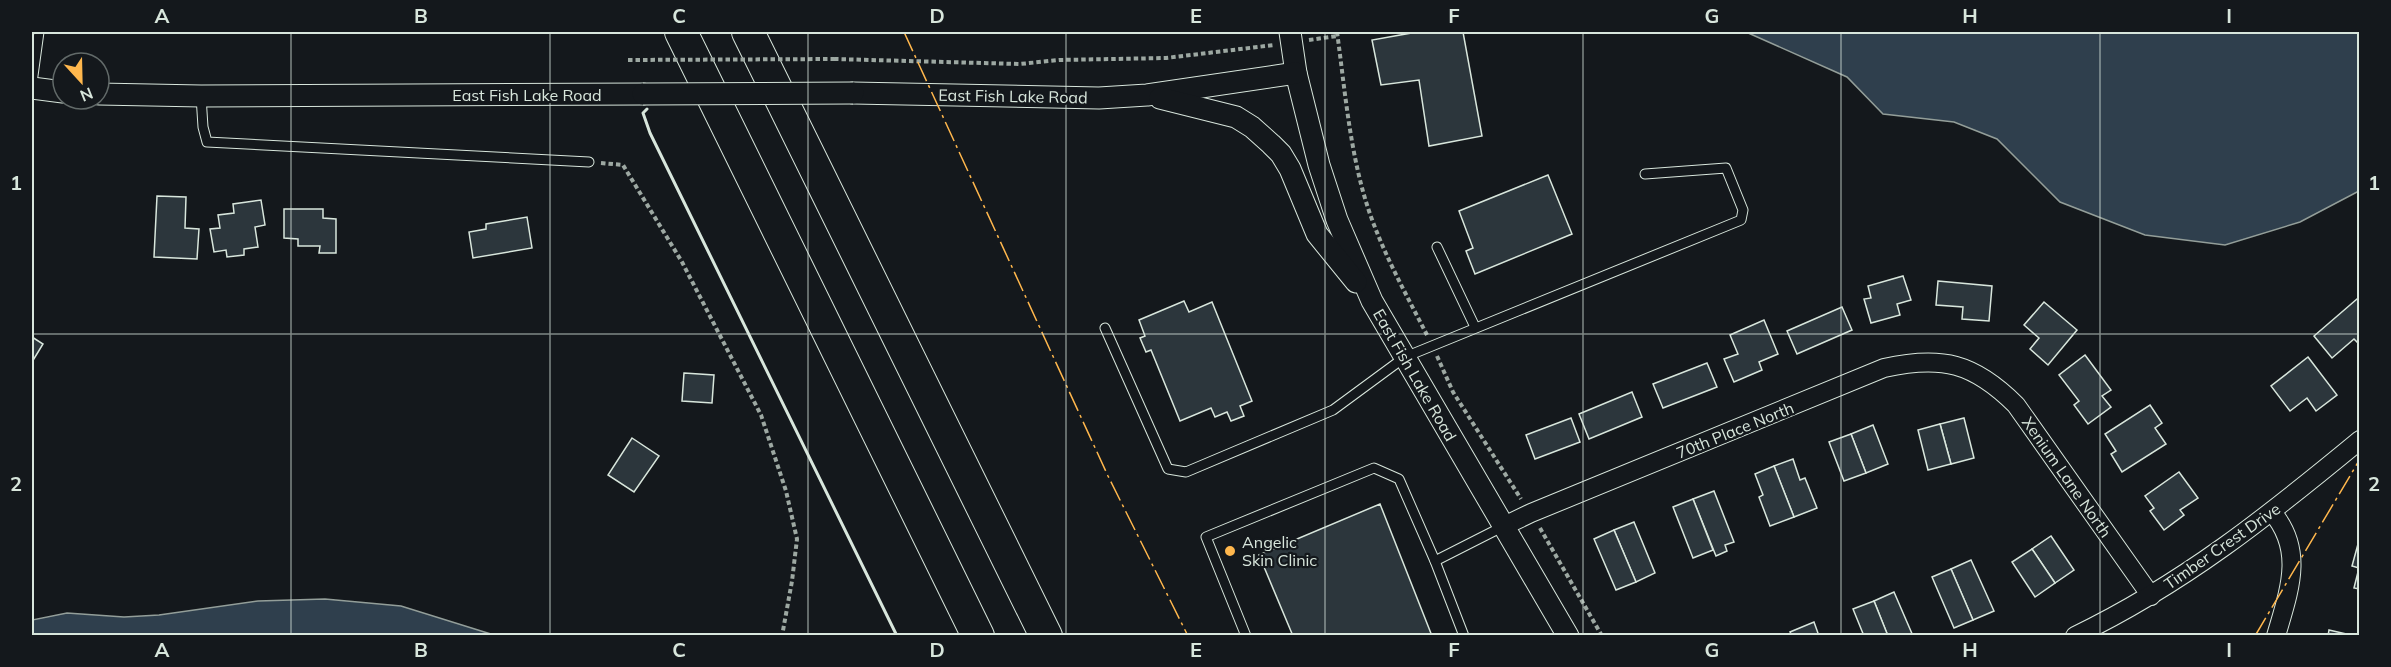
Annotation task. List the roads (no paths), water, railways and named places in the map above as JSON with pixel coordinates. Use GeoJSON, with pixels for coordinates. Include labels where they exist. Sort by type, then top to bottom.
{"type":"FeatureCollection","features":[{"type":"Feature","properties":{"kind":"highway"},"geometry":{"type":"LineString","coordinates":[[681,32],[978,636]]}},
{"type":"Feature","properties":{"kind":"highway"},"geometry":{"type":"LineString","coordinates":[[748,32],[1046,636]]}},
{"type":"Feature","properties":{"kind":"street"},"geometry":{"type":"LineString","coordinates":[[1290,37],[1296,73]]}},
{"type":"Feature","properties":{"kind":"street","name":"East Fish Lake Road"},"geometry":{"type":"LineString","coordinates":[[111,94],[201,96],[853,93],[1099,98],[1147,95],[1296,73],[1329,195],[1372,301],[1568,636]]}},
{"type":"Feature","properties":{"kind":"street"},"geometry":{"type":"LineString","coordinates":[[32,88],[51,90]]}},
{"type":"Feature","properties":{"kind":"street"},"geometry":{"type":"LineString","coordinates":[[1147,95],[1236,117],[1252,127],[1271,144],[1281,154],[1290,169],[1317,234],[1372,301]]}},
{"type":"Feature","properties":{"kind":"street","name":"70th Place North"},"geometry":{"type":"LineString","coordinates":[[1504,526],[1884,368],[1913,362],[1942,363],[1971,370]]}},
{"type":"Feature","properties":{"kind":"street","name":"Xenium Lane North"},"geometry":{"type":"LineString","coordinates":[[1971,370],[1995,384],[2016,405],[2151,596]]}},
{"type":"Feature","properties":{"kind":"street","name":"Timber Crest Drive"},"geometry":{"type":"LineString","coordinates":[[2075,636],[2151,596],[2197,567],[2272,512],[2360,440]]}},
{"type":"Feature","properties":{"kind":"street"},"geometry":{"type":"LineString","coordinates":[[2272,512],[2283,525],[2291,546],[2292,564],[2289,587],[2276,636]]}},
{"type":"Feature","properties":{"kind":"lane"},"geometry":{"type":"LineString","coordinates":[[32,83],[39,32]]}},
{"type":"Feature","properties":{"kind":"lane"},"geometry":{"type":"LineString","coordinates":[[201,96],[203,127],[207,142],[589,162]]}},
{"type":"Feature","properties":{"kind":"lane"},"geometry":{"type":"LineString","coordinates":[[1105,328],[1168,469],[1186,472],[1333,410],[1405,357],[1741,220],[1743,216],[1743,210],[1726,168],[1645,174]]}},
{"type":"Feature","properties":{"kind":"lane"},"geometry":{"type":"LineString","coordinates":[[1437,247],[1475,327]]}},
{"type":"Feature","properties":{"kind":"lane"},"geometry":{"type":"LineString","coordinates":[[1246,636],[1206,537],[1374,468],[1399,479],[1435,561],[1464,636]]}},
{"type":"Feature","properties":{"kind":"lane"},"geometry":{"type":"LineString","coordinates":[[1435,561],[1504,526]]}},
{"type":"Feature","properties":{"kind":"water"},"geometry":{"type":"Polygon","coordinates":[[[1746,32],[2359,32],[2359,191],[2300,222],[2225,245],[2145,235],[2060,202],[1997,139],[1954,122],[1883,114],[1847,77],[1746,32]]]}},
{"type":"Feature","properties":{"kind":"water"},"geometry":{"type":"Polygon","coordinates":[[[325,599],[401,606],[494,635],[32,635],[32,620],[67,613],[124,617],[159,615],[258,601],[325,599]]]}},
{"type":"Feature","properties":{"kind":"place","name":"Angelic Skin Clinic"},"geometry":{"type":"Point","coordinates":[1230,551]}}]}
